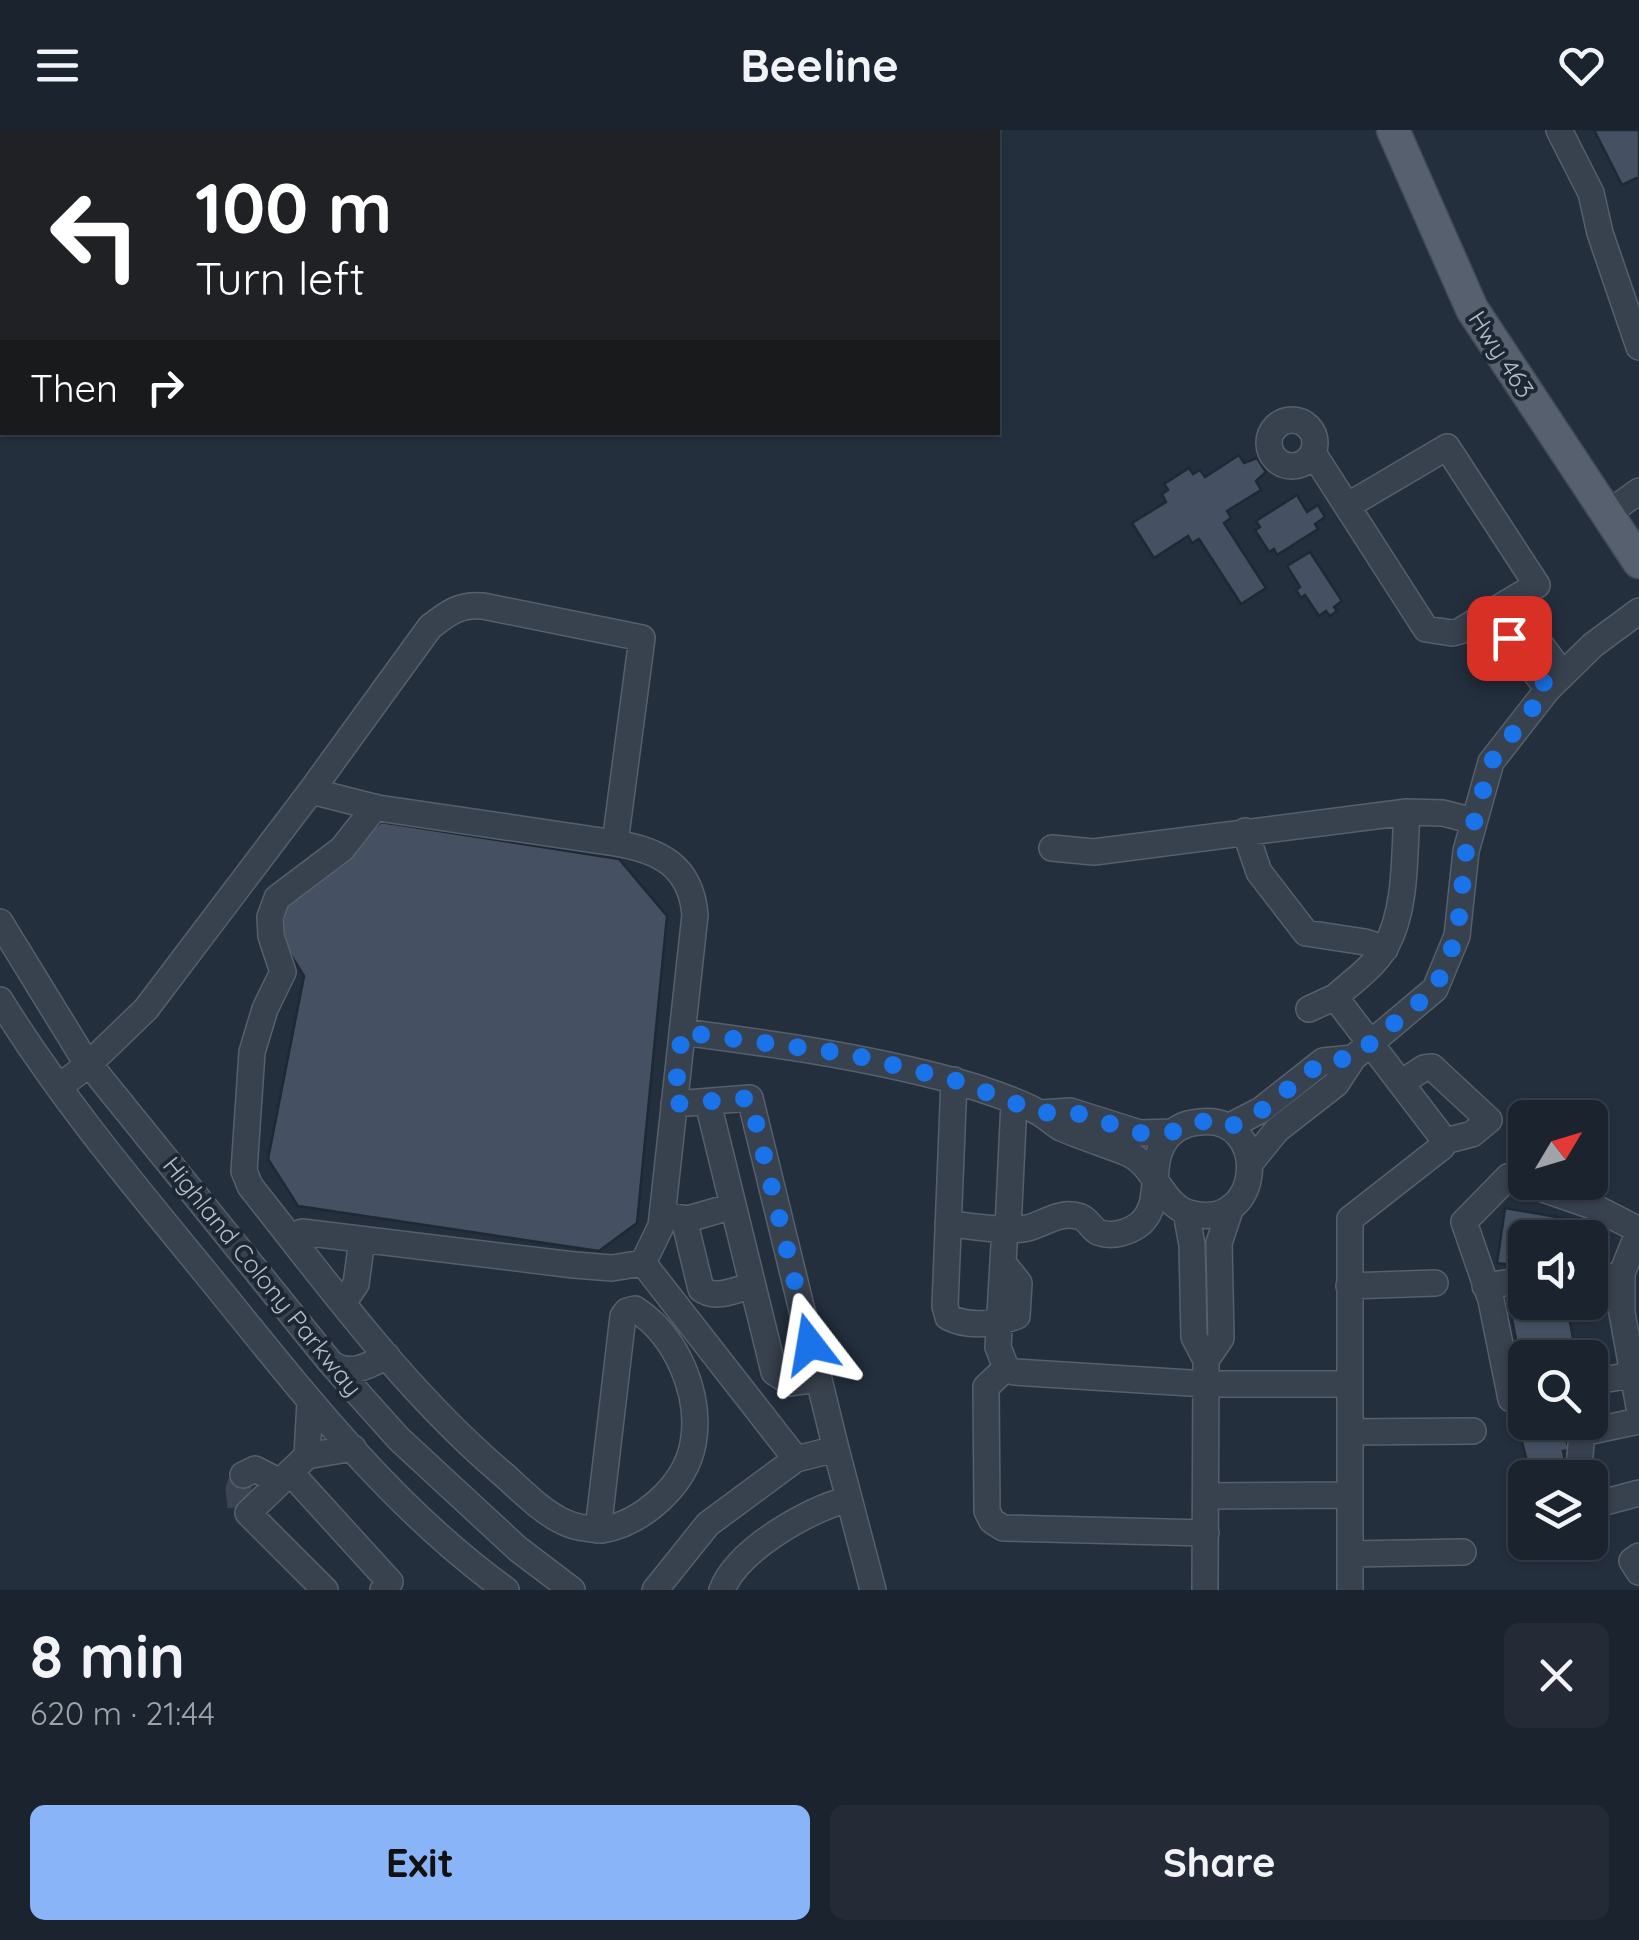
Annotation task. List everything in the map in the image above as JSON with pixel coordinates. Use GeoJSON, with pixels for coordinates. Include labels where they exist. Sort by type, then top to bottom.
{"type":"FeatureCollection","features":[{"type":"Feature","properties":{"kind":"main road","name":"Hwy 463"},"geometry":{"type":"LineString","coordinates":[[1393,130],[1472,310],[1639,562]]}},
{"type":"Feature","properties":{"kind":"street"},"geometry":{"type":"LineString","coordinates":[[1559,130],[1591,193],[1600,233],[1639,347]]}},
{"type":"Feature","properties":{"kind":"street"},"geometry":{"type":"LineString","coordinates":[[1313,453],[1347,506],[1426,629],[1452,633],[1537,585],[1447,446],[1347,506]]}},
{"type":"Feature","properties":{"kind":"street"},"geometry":{"type":"LineString","coordinates":[[1607,514],[1639,491]]}},
{"type":"Feature","properties":{"kind":"street"},"geometry":{"type":"LineString","coordinates":[[59,1087],[146,1010],[430,627],[464,604],[642,638],[614,843]]}},
{"type":"Feature","properties":{"kind":"street"},"geometry":{"type":"LineString","coordinates":[[1499,608],[1555,681]]}},
{"type":"Feature","properties":{"kind":"street"},"geometry":{"type":"LineString","coordinates":[[1250,1162],[1277,1130],[1336,1084],[1361,1051],[1435,989],[1457,936],[1466,851],[1491,762],[1555,681],[1593,645],[1639,611]]}},
{"type":"Feature","properties":{"kind":"street"},"geometry":{"type":"LineString","coordinates":[[311,792],[375,807],[645,848],[666,858],[680,874],[694,901],[695,932],[674,1104],[673,1216],[706,1294],[752,1285]]}},
{"type":"Feature","properties":{"kind":"street"},"geometry":{"type":"LineString","coordinates":[[375,807],[342,849],[277,898],[270,916],[271,936],[283,972],[256,1034],[242,1162],[250,1186],[387,1356],[479,1454],[565,1523],[598,1530],[626,1523],[660,1499],[682,1472],[693,1444],[692,1414],[684,1372],[666,1338],[635,1309],[623,1316],[598,1530]]}},
{"type":"Feature","properties":{"kind":"street"},"geometry":{"type":"LineString","coordinates":[[1052,848],[1094,852],[1408,812],[1442,812],[1474,821]]}},
{"type":"Feature","properties":{"kind":"street"},"geometry":{"type":"LineString","coordinates":[[1309,1009],[1335,997],[1385,948],[1394,927],[1408,812]]}},
{"type":"Feature","properties":{"kind":"street"},"geometry":{"type":"LineString","coordinates":[[1244,831],[1260,872],[1306,933],[1385,948]]}},
{"type":"Feature","properties":{"kind":"street","name":"Highland Colony Parkway"},"geometry":{"type":"LineString","coordinates":[[0,922],[89,1064],[331,1363],[399,1439],[518,1548],[572,1590]]}},
{"type":"Feature","properties":{"kind":"street"},"geometry":{"type":"LineString","coordinates":[[1335,997],[1361,1051],[1401,1083],[1445,1141]]}},
{"type":"Feature","properties":{"kind":"street","name":"Highland Colony Parkway"},"geometry":{"type":"LineString","coordinates":[[0,1000],[114,1162],[310,1401],[396,1496],[506,1590]]}},
{"type":"Feature","properties":{"kind":"street"},"geometry":{"type":"LineString","coordinates":[[682,1032],[849,1054],[954,1080],[1041,1113],[1058,1126],[1137,1157],[1158,1180],[1168,1199],[1186,1212],[1209,1215],[1231,1207]]}},
{"type":"Feature","properties":{"kind":"street"},"geometry":{"type":"LineString","coordinates":[[1228,1128],[1262,1110],[1323,1061],[1361,1051]]}},
{"type":"Feature","properties":{"kind":"street"},"geometry":{"type":"LineString","coordinates":[[1350,1590],[1350,1219],[1445,1141],[1472,1134],[1489,1120],[1432,1067],[1401,1083]]}},
{"type":"Feature","properties":{"kind":"street"},"geometry":{"type":"LineString","coordinates":[[954,1080],[944,1306],[948,1317],[959,1323],[1000,1322],[1017,1316],[1019,1311],[1019,1283],[1003,1262],[1014,1228],[1014,1102]]}},
{"type":"Feature","properties":{"kind":"street"},"geometry":{"type":"LineString","coordinates":[[674,1104],[750,1098],[872,1590]]}},
{"type":"Feature","properties":{"kind":"street"},"geometry":{"type":"LineString","coordinates":[[708,1103],[774,1372],[791,1383],[819,1379]]}},
{"type":"Feature","properties":{"kind":"street"},"geometry":{"type":"LineString","coordinates":[[1041,1113],[1070,1111],[1140,1133],[1172,1132],[1189,1123],[1208,1121],[1228,1128],[1244,1144],[1250,1162],[1246,1189],[1231,1207],[1219,1243],[1221,1338],[1206,1372]]}},
{"type":"Feature","properties":{"kind":"street"},"geometry":{"type":"LineString","coordinates":[[948,1224],[1052,1233],[1128,1231],[1141,1222],[1158,1180],[1157,1158],[1172,1132]]}},
{"type":"Feature","properties":{"kind":"street"},"geometry":{"type":"LineString","coordinates":[[1508,1385],[1486,1286],[1464,1222],[1508,1176],[1592,1206],[1639,1231],[1622,1276],[1622,1313],[1639,1408]]}},
{"type":"Feature","properties":{"kind":"street"},"geometry":{"type":"LineString","coordinates":[[643,1263],[673,1216],[733,1206]]}},
{"type":"Feature","properties":{"kind":"street"},"geometry":{"type":"LineString","coordinates":[[1186,1212],[1192,1245],[1194,1337],[1206,1372],[1205,1590]]}},
{"type":"Feature","properties":{"kind":"street"},"geometry":{"type":"LineString","coordinates":[[291,1238],[302,1232],[612,1268],[643,1263]]}},
{"type":"Feature","properties":{"kind":"street"},"geometry":{"type":"LineString","coordinates":[[343,1303],[356,1284],[362,1240]]}},
{"type":"Feature","properties":{"kind":"street"},"geometry":{"type":"LineString","coordinates":[[643,1263],[796,1459]]}},
{"type":"Feature","properties":{"kind":"street"},"geometry":{"type":"LineString","coordinates":[[1608,1276],[1622,1276]]}},
{"type":"Feature","properties":{"kind":"street"},"geometry":{"type":"LineString","coordinates":[[1349,1286],[1436,1283]]}},
{"type":"Feature","properties":{"kind":"street"},"geometry":{"type":"LineString","coordinates":[[1486,1286],[1508,1283]]}},
{"type":"Feature","properties":{"kind":"street"},"geometry":{"type":"LineString","coordinates":[[1000,1322],[998,1347],[1006,1368],[1014,1372],[1206,1372],[1350,1384]]}},
{"type":"Feature","properties":{"kind":"street"},"geometry":{"type":"LineString","coordinates":[[331,1363],[341,1370],[354,1370],[387,1356]]}},
{"type":"Feature","properties":{"kind":"street"},"geometry":{"type":"LineString","coordinates":[[1006,1368],[986,1387],[987,1511],[992,1521],[1003,1528],[1206,1533]]}},
{"type":"Feature","properties":{"kind":"street"},"geometry":{"type":"LineString","coordinates":[[1608,1379],[1632,1375]]}},
{"type":"Feature","properties":{"kind":"street"},"geometry":{"type":"LineString","coordinates":[[310,1401],[292,1470],[244,1510],[325,1590]]}},
{"type":"Feature","properties":{"kind":"street"},"geometry":{"type":"LineString","coordinates":[[1580,1460],[1582,1433],[1639,1421]]}},
{"type":"Feature","properties":{"kind":"street"},"geometry":{"type":"LineString","coordinates":[[1350,1432],[1472,1431]]}},
{"type":"Feature","properties":{"kind":"street"},"geometry":{"type":"LineString","coordinates":[[244,1475],[255,1470],[292,1470],[353,1448]]}},
{"type":"Feature","properties":{"kind":"street"},"geometry":{"type":"LineString","coordinates":[[654,1590],[708,1524],[796,1459],[836,1449]]}},
{"type":"Feature","properties":{"kind":"street"},"geometry":{"type":"LineString","coordinates":[[292,1470],[390,1582],[384,1590]]}},
{"type":"Feature","properties":{"kind":"street"},"geometry":{"type":"LineString","coordinates":[[1608,1501],[1639,1493]]}},
{"type":"Feature","properties":{"kind":"street"},"geometry":{"type":"LineString","coordinates":[[1206,1496],[1350,1496]]}},
{"type":"Feature","properties":{"kind":"street"},"geometry":{"type":"LineString","coordinates":[[722,1590],[731,1574],[782,1530],[816,1510],[849,1499]]}},
{"type":"Feature","properties":{"kind":"street"},"geometry":{"type":"LineString","coordinates":[[1350,1554],[1463,1552]]}},
{"type":"Feature","properties":{"kind":"street"},"geometry":{"type":"LineString","coordinates":[[1639,1556],[1632,1560],[1639,1572]]}},
{"type":"Feature","properties":{"kind":"building"},"geometry":{"type":"Polygon","coordinates":[[[1594,130],[1639,130],[1639,177],[1622,185],[1594,130]]]}},
{"type":"Feature","properties":{"kind":"building"},"geometry":{"type":"Polygon","coordinates":[[[1239,455],[1244,463],[1257,458],[1266,472],[1256,481],[1261,490],[1227,511],[1231,518],[1224,523],[1266,588],[1241,604],[1199,539],[1192,543],[1188,536],[1154,558],[1132,523],[1166,502],[1162,494],[1168,490],[1164,484],[1189,468],[1193,474],[1200,470],[1205,477],[1239,455]]]}},
{"type":"Feature","properties":{"kind":"building"},"geometry":{"type":"Polygon","coordinates":[[[1297,495],[1307,512],[1318,505],[1325,517],[1315,524],[1318,529],[1277,555],[1274,549],[1269,552],[1255,530],[1260,527],[1256,521],[1297,495]]]}},
{"type":"Feature","properties":{"kind":"building"},"geometry":{"type":"Polygon","coordinates":[[[1310,552],[1342,601],[1330,616],[1326,611],[1319,616],[1305,595],[1301,598],[1296,590],[1300,587],[1287,566],[1310,552]]]}},
{"type":"Feature","properties":{"kind":"building"},"geometry":{"type":"Polygon","coordinates":[[[381,822],[619,859],[667,916],[637,1223],[599,1251],[298,1206],[268,1159],[304,976],[279,936],[286,905],[381,822]]]}},
{"type":"Feature","properties":{"kind":"building"},"geometry":{"type":"Polygon","coordinates":[[[1505,1208],[1574,1220],[1508,1220],[1508,1265],[1497,1263],[1505,1208]]]}},
{"type":"Feature","properties":{"kind":"building"},"geometry":{"type":"Polygon","coordinates":[[[1512,1320],[1570,1320],[1573,1340],[1516,1340],[1512,1320]]]}},
{"type":"Feature","properties":{"kind":"building"},"geometry":{"type":"Polygon","coordinates":[[[1522,1440],[1566,1440],[1569,1450],[1563,1451],[1565,1460],[1526,1460],[1522,1440]]]}},
{"type":"Feature","properties":{"kind":"tunnel"},"geometry":{"type":"LineString","coordinates":[[240,1507],[238,1489],[243,1475]]}},
{"type":"Feature","properties":{"kind":"route"},"geometry":{"type":"LineString","coordinates":[[810,1344],[750,1098],[674,1104],[682,1032],[849,1054],[954,1080],[1041,1113],[1070,1111],[1140,1133],[1172,1132],[1189,1123],[1208,1121],[1228,1128],[1262,1110],[1323,1061],[1353,1058],[1435,989],[1457,936],[1466,851],[1491,762],[1548,688],[1509,638]]}}]}
